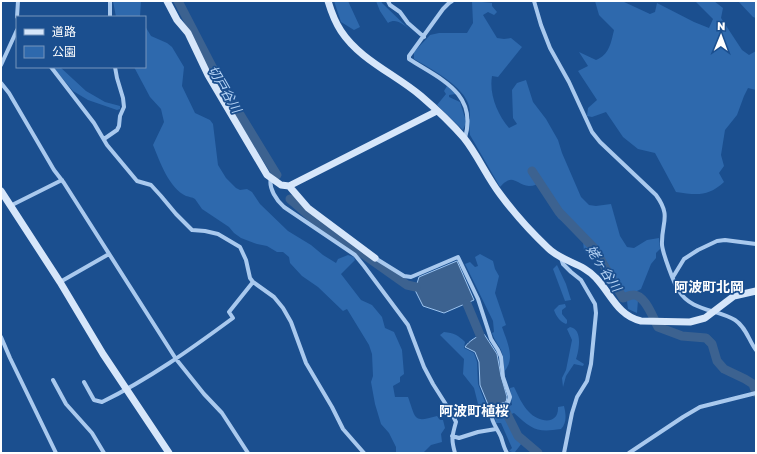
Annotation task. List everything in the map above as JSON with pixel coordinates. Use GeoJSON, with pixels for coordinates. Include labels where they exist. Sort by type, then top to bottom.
{"type":"FeatureCollection","features":[{"type":"Feature","properties":{"kind":"street"},"geometry":{"type":"LineString","coordinates":[[17,16],[18,1]]}},
{"type":"Feature","properties":{"kind":"street"},"geometry":{"type":"LineString","coordinates":[[110,1],[110,16]]}},
{"type":"Feature","properties":{"kind":"street"},"geometry":{"type":"LineString","coordinates":[[167,1],[178,20],[188,33],[208,75],[267,175],[281,185],[289,186],[437,111]]}},
{"type":"Feature","properties":{"kind":"street"},"geometry":{"type":"LineString","coordinates":[[328,1],[341,31],[350,43],[421,96],[437,111],[464,139],[500,194],[530,230],[550,250],[561,258],[585,268],[596,278],[615,305],[624,313],[634,319],[690,322],[705,318],[715,312],[734,296],[756,291]]}},
{"type":"Feature","properties":{"kind":"street"},"geometry":{"type":"LineString","coordinates":[[388,1],[390,5],[400,12],[408,23],[424,36]]}},
{"type":"Feature","properties":{"kind":"street"},"geometry":{"type":"LineString","coordinates":[[452,1],[443,10],[409,56],[409,59],[448,84],[458,93],[464,102],[468,118],[467,131],[464,139]]}},
{"type":"Feature","properties":{"kind":"street"},"geometry":{"type":"LineString","coordinates":[[534,1],[540,25],[550,48],[569,82],[592,132],[600,142],[656,196],[663,205],[665,219],[662,243],[663,252],[679,291],[691,304],[737,321],[747,334],[756,350]]}},
{"type":"Feature","properties":{"kind":"street"},"geometry":{"type":"LineString","coordinates":[[1,65],[16,32]]}},
{"type":"Feature","properties":{"kind":"street"},"geometry":{"type":"LineString","coordinates":[[52,68],[137,181],[151,186],[192,230],[218,234],[240,247],[246,260],[250,278],[253,282],[274,297],[283,308],[291,322],[306,363],[332,407],[343,430],[364,453]]}},
{"type":"Feature","properties":{"kind":"street"},"geometry":{"type":"LineString","coordinates":[[104,139],[117,130],[120,116],[124,107],[115,68]]}},
{"type":"Feature","properties":{"kind":"street"},"geometry":{"type":"LineString","coordinates":[[1,83],[54,170],[62,180],[176,359],[204,394],[222,413],[248,453]]}},
{"type":"Feature","properties":{"kind":"street"},"geometry":{"type":"LineString","coordinates":[[271,178],[270,184],[278,202],[355,255],[408,325],[424,368],[456,422],[452,436],[452,443],[455,453]]}},
{"type":"Feature","properties":{"kind":"street"},"geometry":{"type":"LineString","coordinates":[[10,206],[62,180]]}},
{"type":"Feature","properties":{"kind":"street"},"geometry":{"type":"LineString","coordinates":[[289,186],[308,208],[375,258],[404,276],[411,277],[458,257],[478,299],[491,339],[501,357],[503,377],[510,397],[508,404],[491,409],[494,424],[507,453]]}},
{"type":"Feature","properties":{"kind":"street"},"geometry":{"type":"LineString","coordinates":[[1,191],[127,390],[169,453]]}},
{"type":"Feature","properties":{"kind":"street"},"geometry":{"type":"LineString","coordinates":[[673,277],[684,259],[717,241],[725,240],[756,244]]}},
{"type":"Feature","properties":{"kind":"street"},"geometry":{"type":"LineString","coordinates":[[60,282],[109,254]]}},
{"type":"Feature","properties":{"kind":"street"},"geometry":{"type":"LineString","coordinates":[[561,258],[563,264],[581,280],[595,304],[596,313],[591,364],[587,381],[577,397],[572,412],[564,453]]}},
{"type":"Feature","properties":{"kind":"street"},"geometry":{"type":"LineString","coordinates":[[84,382],[94,400],[98,402],[102,402],[127,390],[176,359],[233,318],[229,312],[253,282]]}},
{"type":"Feature","properties":{"kind":"street"},"geometry":{"type":"LineString","coordinates":[[1,337],[56,453]]}},
{"type":"Feature","properties":{"kind":"street"},"geometry":{"type":"LineString","coordinates":[[53,380],[66,404],[92,433],[104,453]]}},
{"type":"Feature","properties":{"kind":"street"},"geometry":{"type":"LineString","coordinates":[[629,453],[700,407],[755,394]]}},
{"type":"Feature","properties":{"kind":"street"},"geometry":{"type":"LineString","coordinates":[[452,436],[459,438],[478,432],[496,429]]}},
{"type":"Feature","properties":{"kind":"green space"},"geometry":{"type":"Polygon","coordinates":[[[113,1],[141,1],[140,16],[116,16],[113,1]]]}},
{"type":"Feature","properties":{"kind":"green space"},"geometry":{"type":"Polygon","coordinates":[[[334,1],[348,1],[360,27],[354,30],[341,22],[334,1]]]}},
{"type":"Feature","properties":{"kind":"green space"},"geometry":{"type":"Polygon","coordinates":[[[376,1],[381,1],[409,29],[396,21],[388,23],[380,11],[376,1]]]}},
{"type":"Feature","properties":{"kind":"green space"},"geometry":{"type":"Polygon","coordinates":[[[472,1],[492,3],[492,6],[497,12],[494,15],[488,12],[483,15],[497,38],[511,38],[522,47],[498,77],[492,76],[491,83],[495,104],[509,128],[517,124],[513,118],[512,90],[517,83],[526,80],[533,102],[546,119],[558,140],[581,197],[589,205],[596,206],[611,204],[620,236],[627,247],[634,248],[647,240],[659,238],[660,249],[656,253],[656,258],[651,264],[641,289],[637,291],[637,313],[628,309],[627,301],[619,281],[615,281],[584,251],[583,241],[573,230],[558,218],[542,182],[529,186],[514,180],[508,180],[500,187],[470,135],[469,125],[465,125],[463,130],[437,105],[446,94],[444,91],[447,86],[456,94],[449,95],[449,97],[460,102],[465,118],[470,119],[469,106],[461,92],[446,79],[414,59],[414,52],[430,35],[439,33],[467,33],[473,23],[472,1]]]}},
{"type":"Feature","properties":{"kind":"green space"},"geometry":{"type":"Polygon","coordinates":[[[595,1],[622,1],[650,14],[655,12],[657,3],[709,28],[713,19],[695,1],[714,1],[723,8],[721,18],[742,50],[749,55],[756,51],[756,90],[748,88],[737,115],[725,130],[721,155],[724,166],[719,173],[724,182],[718,187],[702,194],[676,192],[655,153],[638,149],[623,137],[606,112],[592,117],[587,116],[588,108],[597,100],[578,71],[588,66],[579,52],[596,60],[600,58],[609,48],[614,30],[599,15],[595,1]]]}},
{"type":"Feature","properties":{"kind":"green space"},"geometry":{"type":"Polygon","coordinates":[[[738,1],[756,1],[756,18],[753,17],[738,1]]]}},
{"type":"Feature","properties":{"kind":"green space"},"geometry":{"type":"Polygon","coordinates":[[[146,28],[151,36],[167,43],[172,47],[184,67],[182,86],[195,113],[210,120],[213,124],[218,165],[226,178],[236,188],[240,190],[247,189],[252,192],[260,204],[288,231],[311,245],[323,255],[336,263],[338,259],[348,255],[354,257],[355,260],[341,274],[361,300],[372,305],[382,317],[385,328],[394,332],[402,350],[404,374],[400,377],[400,382],[393,386],[395,397],[408,397],[414,415],[419,419],[437,416],[440,420],[443,420],[445,428],[441,434],[442,442],[431,445],[423,453],[396,453],[396,447],[389,433],[381,424],[375,404],[371,382],[373,376],[372,354],[369,345],[347,309],[343,311],[318,287],[302,276],[290,263],[289,257],[283,252],[277,252],[267,246],[241,238],[229,227],[202,209],[195,199],[186,196],[175,187],[166,174],[153,145],[164,122],[161,109],[150,97],[135,68],[146,68],[146,28]]]}},
{"type":"Feature","properties":{"kind":"green space"},"geometry":{"type":"Polygon","coordinates":[[[54,68],[61,68],[86,91],[105,102],[120,106],[120,109],[117,110],[88,100],[73,91],[54,68]]]}},
{"type":"Feature","properties":{"kind":"green space"},"geometry":{"type":"Polygon","coordinates":[[[480,254],[493,261],[499,276],[495,293],[506,325],[502,327],[508,344],[510,356],[508,367],[504,372],[502,354],[492,333],[494,332],[493,321],[465,264],[470,262],[475,267],[478,266],[475,257],[480,254]]]}},
{"type":"Feature","properties":{"kind":"green space"},"geometry":{"type":"Polygon","coordinates":[[[557,265],[566,284],[571,300],[565,301],[553,269],[557,265]]]}},
{"type":"Feature","properties":{"kind":"green space"},"geometry":{"type":"Polygon","coordinates":[[[565,304],[566,307],[562,310],[562,314],[567,320],[566,324],[558,318],[554,310],[559,305],[565,304]]]}},
{"type":"Feature","properties":{"kind":"green space"},"geometry":{"type":"Polygon","coordinates":[[[570,327],[577,332],[579,340],[576,359],[584,364],[583,366],[574,364],[566,376],[563,387],[562,378],[566,370],[572,340],[567,329],[570,327]]]}},
{"type":"Feature","properties":{"kind":"green space"},"geometry":{"type":"Polygon","coordinates":[[[444,332],[458,336],[465,342],[464,348],[474,353],[477,362],[478,384],[487,407],[486,411],[482,414],[480,412],[474,388],[463,374],[464,359],[440,335],[444,332]]]}},
{"type":"Feature","properties":{"kind":"green space"},"geometry":{"type":"Polygon","coordinates":[[[514,387],[524,406],[537,418],[542,420],[552,420],[557,413],[558,407],[564,406],[566,418],[561,429],[540,430],[525,423],[514,413],[506,416],[516,437],[522,443],[515,452],[512,452],[509,451],[512,448],[501,423],[496,423],[494,414],[497,411],[512,405],[510,388],[514,387]]]}},
{"type":"Feature","properties":{"kind":"shaded area"},"geometry":{"type":"Polygon","coordinates":[[[457,261],[474,300],[444,313],[423,306],[415,290],[419,277],[457,261]]]}},
{"type":"Feature","properties":{"kind":"shaded area"},"geometry":{"type":"Polygon","coordinates":[[[484,334],[497,354],[507,397],[506,402],[489,407],[480,385],[479,362],[475,352],[465,347],[473,339],[484,334]]]}},
{"type":"Feature","properties":{"kind":"waterway","name":"切戸谷川"},"geometry":{"type":"LineString","coordinates":[[178,1],[219,80],[277,175]]}},
{"type":"Feature","properties":{"kind":"waterway","name":"姥ヶ谷川"},"geometry":{"type":"LineString","coordinates":[[532,171],[559,212],[594,248],[623,298],[633,295],[641,298],[648,307],[658,327],[682,336],[706,338],[712,344],[717,361],[724,369],[753,384],[756,393]]}},
{"type":"Feature","properties":{"kind":"waterway","name":"切戸谷川"},"geometry":{"type":"LineString","coordinates":[[290,199],[312,218],[407,285],[416,287]]}},
{"type":"Feature","properties":{"kind":"waterway","name":"切戸谷川"},"geometry":{"type":"LineString","coordinates":[[467,304],[480,335]]}},
{"type":"Feature","properties":{"kind":"waterway","name":"切戸谷川"},"geometry":{"type":"LineString","coordinates":[[504,408],[518,436],[538,453]]}},
{"type":"Feature","properties":{"kind":"district","name":"阿波町北岡"},"geometry":{"type":"Point","coordinates":[709,286]}},
{"type":"Feature","properties":{"kind":"district","name":"阿波町植桜"},"geometry":{"type":"Point","coordinates":[474,410]}}]}
